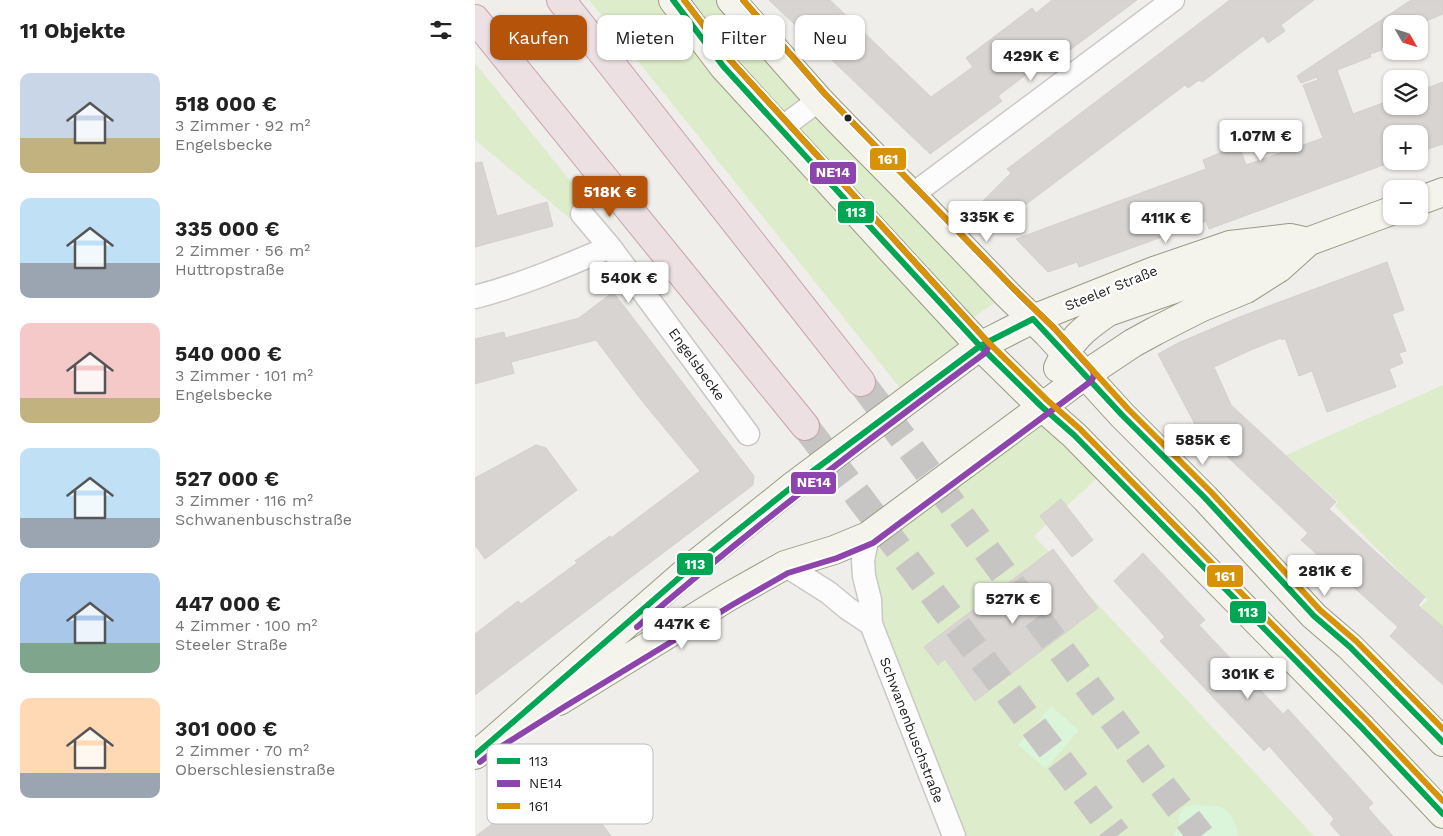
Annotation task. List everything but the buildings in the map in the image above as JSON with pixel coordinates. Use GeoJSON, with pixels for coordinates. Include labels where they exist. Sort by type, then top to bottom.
{"type":"FeatureCollection","features":[{"type":"Feature","properties":{"kind":"highway"},"geometry":{"type":"LineString","coordinates":[[561,0],[861,382]]}},
{"type":"Feature","properties":{"kind":"highway"},"geometry":{"type":"LineString","coordinates":[[475,19],[805,426]]}},
{"type":"Feature","properties":{"kind":"main road"},"geometry":{"type":"LineString","coordinates":[[673,0],[723,66],[980,346],[1041,406],[1074,435],[1361,727],[1443,814]]}},
{"type":"Feature","properties":{"kind":"main road"},"geometry":{"type":"LineString","coordinates":[[731,0],[819,100],[1008,296],[1065,352],[1122,415],[1205,498],[1314,616],[1350,647],[1443,742]]}},
{"type":"Feature","properties":{"kind":"main road"},"geometry":{"type":"LineString","coordinates":[[1428,198],[1443,192]]}},
{"type":"Feature","properties":{"kind":"main road","name":"Steeler Straße"},"geometry":{"type":"LineString","coordinates":[[1041,406],[1065,352],[1072,342],[1087,326],[1108,312],[1383,214]]}},
{"type":"Feature","properties":{"kind":"main road","name":"Steeler Straße"},"geometry":{"type":"LineString","coordinates":[[488,744],[687,571],[793,486],[980,346],[1033,319],[1154,271],[1230,245],[1290,238],[1308,242]]}},
{"type":"Feature","properties":{"kind":"main road","name":"Steeler Straße"},"geometry":{"type":"LineString","coordinates":[[490,744],[728,597],[785,565],[834,550],[868,536],[1085,375],[1133,343],[1155,331],[1200,308],[1246,290],[1279,268],[1308,242]]}},
{"type":"Feature","properties":{"kind":"street"},"geometry":{"type":"LineString","coordinates":[[912,195],[1173,0]]}},
{"type":"Feature","properties":{"kind":"street"},"geometry":{"type":"LineString","coordinates":[[780,129],[819,100]]}},
{"type":"Feature","properties":{"kind":"street","name":"Engelsbecke"},"geometry":{"type":"LineString","coordinates":[[582,214],[610,246],[748,434]]}},
{"type":"Feature","properties":{"kind":"street"},"geometry":{"type":"LineString","coordinates":[[475,298],[556,270],[610,246]]}},
{"type":"Feature","properties":{"kind":"street","name":"Schwanenbuschstraße"},"geometry":{"type":"LineString","coordinates":[[868,536],[863,560],[864,576],[870,600],[871,624],[954,836]]}},
{"type":"Feature","properties":{"kind":"street"},"geometry":{"type":"LineString","coordinates":[[785,565],[829,593],[871,624]]}},
{"type":"Feature","properties":{"kind":"green space"},"geometry":{"type":"Polygon","coordinates":[[[589,0],[729,0],[743,15],[703,15],[703,60],[785,60],[1006,295],[960,327],[978,346],[908,398],[637,60],[693,60],[693,15],[601,15],[589,0]]]}},
{"type":"Feature","properties":{"kind":"green space"},"geometry":{"type":"Polygon","coordinates":[[[475,63],[585,199],[573,221],[475,140],[475,63]]]}},
{"type":"Feature","properties":{"kind":"green space"},"geometry":{"type":"Polygon","coordinates":[[[1443,385],[1443,627],[1421,607],[1427,600],[1335,506],[1338,502],[1286,455],[1443,385]]]}},
{"type":"Feature","properties":{"kind":"green space"},"geometry":{"type":"Polygon","coordinates":[[[1041,409],[1105,471],[1034,536],[1314,836],[957,836],[924,749],[861,560],[870,537],[1041,409]]]}},
{"type":"Feature","properties":{"kind":"green space"},"geometry":{"type":"Polygon","coordinates":[[[1051,706],[1079,730],[1046,769],[1018,745],[1051,706]]]}},
{"type":"Feature","properties":{"kind":"green space"},"geometry":{"type":"Polygon","coordinates":[[[1185,806],[1218,806],[1228,812],[1235,823],[1238,836],[1173,836],[1179,826],[1179,814],[1185,806]]]}},
{"type":"Feature","properties":{"kind":"tunnel"},"geometry":{"type":"LineString","coordinates":[[861,382],[1201,836]]}},
{"type":"Feature","properties":{"kind":"tunnel"},"geometry":{"type":"LineString","coordinates":[[805,426],[1117,836]]}},
{"type":"Feature","properties":{"kind":"transit line","name":"113"},"geometry":{"type":"LineString","coordinates":[[673,0],[723,66],[980,346],[1041,406],[1074,435],[1361,727],[1443,814]]}},
{"type":"Feature","properties":{"kind":"transit line","name":"NE14"},"geometry":{"type":"LineString","coordinates":[[637,627],[765,521],[985,353],[989,346],[986,340],[730,60],[684,0]]}},
{"type":"Feature","properties":{"kind":"transit line","name":"161"},"geometry":{"type":"LineString","coordinates":[[684,0],[730,60],[986,340],[1047,400],[1080,429],[1443,801]]}},
{"type":"Feature","properties":{"kind":"transit line","name":"NE14"},"geometry":{"type":"LineString","coordinates":[[505,744],[732,605],[788,573],[837,558],[873,543],[1093,378],[1094,373],[1092,370],[1054,328],[825,94],[743,0]]}},
{"type":"Feature","properties":{"kind":"transit line","name":"161"},"geometry":{"type":"LineString","coordinates":[[743,0],[825,94],[1054,328],[1128,409],[1211,492],[1320,610],[1356,641],[1443,729]]}},
{"type":"Feature","properties":{"kind":"transit line","name":"113"},"geometry":{"type":"LineString","coordinates":[[488,744],[687,571],[793,486],[980,346],[1033,319],[1122,415],[1205,498],[1314,616],[1350,647],[1443,742]]}},
{"type":"Feature","properties":{"kind":"transit line","name":"113"},"geometry":{"type":"LineString","coordinates":[[475,755],[487,745]]}},
{"type":"Feature","properties":{"kind":"transit line","name":"NE14"},"geometry":{"type":"LineString","coordinates":[[480,762],[487,756]]}}]}
